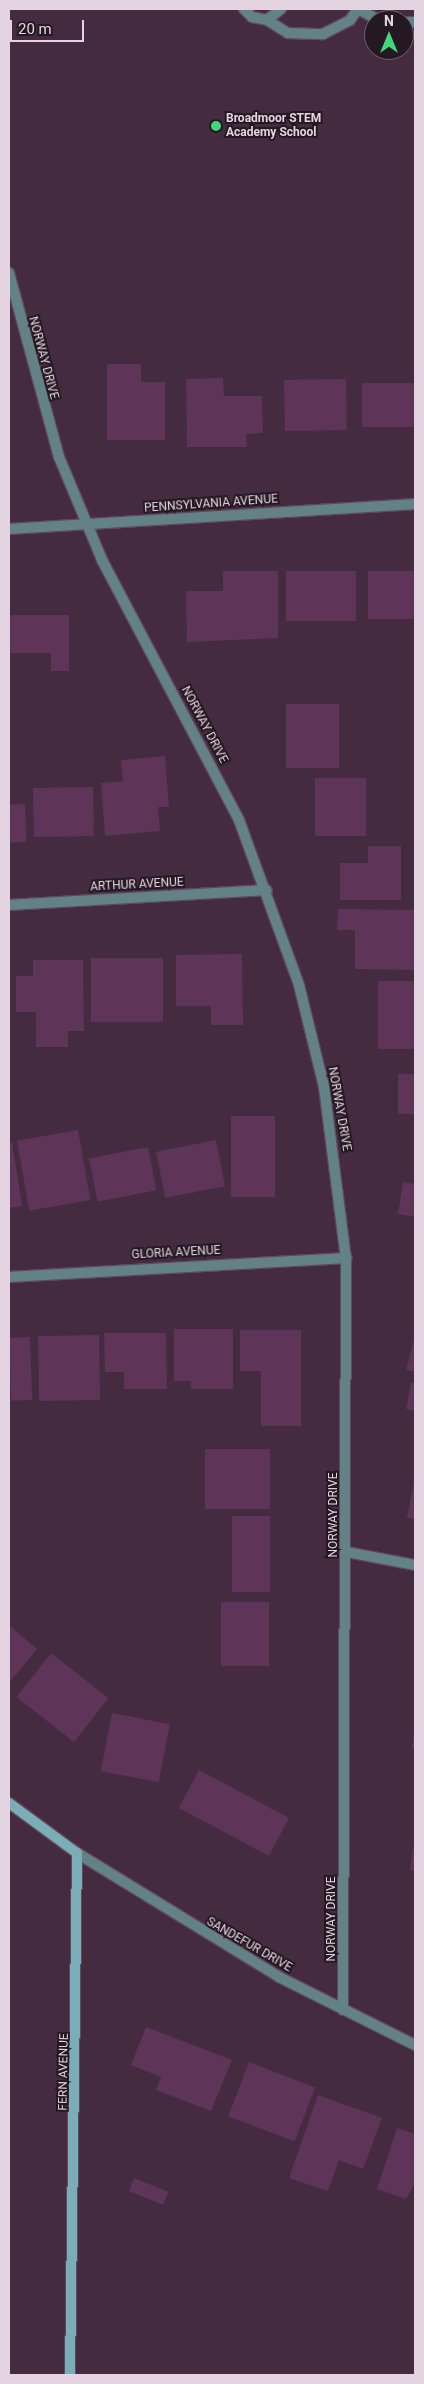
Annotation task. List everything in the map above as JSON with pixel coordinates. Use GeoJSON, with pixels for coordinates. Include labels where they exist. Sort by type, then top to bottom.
{"type":"FeatureCollection","features":[{"type":"Feature","properties":{"kind":"street"},"geometry":{"type":"LineString","coordinates":[[244,9],[252,17],[267,20],[288,33],[323,34],[350,20],[358,9]]}},
{"type":"Feature","properties":{"kind":"street"},"geometry":{"type":"LineString","coordinates":[[267,20],[281,9]]}},
{"type":"Feature","properties":{"kind":"street","name":"NORWAY DRIVE"},"geometry":{"type":"LineString","coordinates":[[9,273],[40,400],[86,525],[239,820],[267,890],[299,985],[324,1086],[346,1258],[343,2010]]}},
{"type":"Feature","properties":{"kind":"street","name":"PENNSYLVANIA AVENUE"},"geometry":{"type":"LineString","coordinates":[[9,529],[415,504]]}},
{"type":"Feature","properties":{"kind":"street","name":"ARTHUR AVENUE"},"geometry":{"type":"LineString","coordinates":[[9,905],[267,890]]}},
{"type":"Feature","properties":{"kind":"street","name":"GLORIA AVENUE"},"geometry":{"type":"LineString","coordinates":[[9,1277],[346,1258]]}},
{"type":"Feature","properties":{"kind":"street"},"geometry":{"type":"LineString","coordinates":[[346,1552],[415,1565]]}},
{"type":"Feature","properties":{"kind":"street"},"geometry":{"type":"LineString","coordinates":[[9,1803],[77,1854]]}},
{"type":"Feature","properties":{"kind":"street","name":"SANDEFUR DRIVE"},"geometry":{"type":"LineString","coordinates":[[77,1854],[173,1916],[343,2010],[415,2045]]}},
{"type":"Feature","properties":{"kind":"street","name":"FERN AVENUE"},"geometry":{"type":"LineString","coordinates":[[70,2375],[77,1854]]}},
{"type":"Feature","properties":{"kind":"building"},"geometry":{"type":"Polygon","coordinates":[[[107,364],[141,364],[141,382],[165,382],[165,440],[107,440],[107,364]]]}},
{"type":"Feature","properties":{"kind":"building"},"geometry":{"type":"Polygon","coordinates":[[[223,378],[224,396],[262,396],[263,433],[246,434],[247,447],[187,447],[186,379],[223,378]]]}},
{"type":"Feature","properties":{"kind":"building"},"geometry":{"type":"Polygon","coordinates":[[[346,379],[347,430],[285,431],[284,380],[346,379]]]}},
{"type":"Feature","properties":{"kind":"building"},"geometry":{"type":"Polygon","coordinates":[[[362,383],[415,383],[415,427],[362,427],[362,383]]]}},
{"type":"Feature","properties":{"kind":"building"},"geometry":{"type":"Polygon","coordinates":[[[223,571],[278,571],[278,638],[187,642],[186,591],[223,591],[223,571]]]}},
{"type":"Feature","properties":{"kind":"building"},"geometry":{"type":"Polygon","coordinates":[[[286,571],[356,571],[356,621],[286,621],[286,571]]]}},
{"type":"Feature","properties":{"kind":"building"},"geometry":{"type":"Polygon","coordinates":[[[368,571],[415,571],[415,619],[368,619],[368,571]]]}},
{"type":"Feature","properties":{"kind":"building"},"geometry":{"type":"Polygon","coordinates":[[[9,615],[69,615],[69,671],[51,671],[51,653],[9,653],[9,615]]]}},
{"type":"Feature","properties":{"kind":"building"},"geometry":{"type":"Polygon","coordinates":[[[286,704],[339,704],[339,768],[286,768],[286,704]]]}},
{"type":"Feature","properties":{"kind":"building"},"geometry":{"type":"Polygon","coordinates":[[[165,756],[169,807],[158,807],[160,831],[105,836],[101,783],[123,781],[121,760],[165,756]]]}},
{"type":"Feature","properties":{"kind":"building"},"geometry":{"type":"Polygon","coordinates":[[[315,778],[366,778],[366,836],[315,836],[315,778]]]}},
{"type":"Feature","properties":{"kind":"building"},"geometry":{"type":"Polygon","coordinates":[[[93,787],[94,836],[34,837],[33,788],[93,787]]]}},
{"type":"Feature","properties":{"kind":"building"},"geometry":{"type":"Polygon","coordinates":[[[25,804],[26,842],[10,843],[9,805],[25,804]]]}},
{"type":"Feature","properties":{"kind":"building"},"geometry":{"type":"Polygon","coordinates":[[[368,846],[401,846],[401,900],[340,900],[340,863],[368,863],[368,846]]]}},
{"type":"Feature","properties":{"kind":"building"},"geometry":{"type":"Polygon","coordinates":[[[338,909],[415,910],[415,970],[355,969],[355,930],[337,930],[338,909]]]}},
{"type":"Feature","properties":{"kind":"building"},"geometry":{"type":"Polygon","coordinates":[[[242,954],[243,1025],[211,1025],[211,1006],[176,1006],[176,955],[242,954]]]}},
{"type":"Feature","properties":{"kind":"building"},"geometry":{"type":"Polygon","coordinates":[[[91,958],[163,958],[163,1022],[91,1022],[91,958]]]}},
{"type":"Feature","properties":{"kind":"building"},"geometry":{"type":"Polygon","coordinates":[[[33,960],[83,960],[84,1031],[68,1031],[68,1047],[36,1047],[36,1012],[16,1012],[16,976],[33,976],[33,960]]]}},
{"type":"Feature","properties":{"kind":"building"},"geometry":{"type":"Polygon","coordinates":[[[378,981],[415,981],[415,1049],[378,1049],[378,981]]]}},
{"type":"Feature","properties":{"kind":"building"},"geometry":{"type":"Polygon","coordinates":[[[398,1074],[415,1074],[415,1114],[398,1114],[398,1074]]]}},
{"type":"Feature","properties":{"kind":"building"},"geometry":{"type":"Polygon","coordinates":[[[231,1116],[275,1116],[275,1197],[231,1197],[231,1116]]]}},
{"type":"Feature","properties":{"kind":"building"},"geometry":{"type":"Polygon","coordinates":[[[78,1130],[90,1200],[29,1211],[17,1141],[78,1130]]]}},
{"type":"Feature","properties":{"kind":"building"},"geometry":{"type":"Polygon","coordinates":[[[216,1140],[225,1186],[165,1198],[156,1152],[216,1140]]]}},
{"type":"Feature","properties":{"kind":"building"},"geometry":{"type":"Polygon","coordinates":[[[12,1142],[22,1206],[9,1208],[9,1143],[12,1142]]]}},
{"type":"Feature","properties":{"kind":"building"},"geometry":{"type":"Polygon","coordinates":[[[148,1147],[156,1190],[97,1202],[89,1158],[148,1147]]]}},
{"type":"Feature","properties":{"kind":"building"},"geometry":{"type":"Polygon","coordinates":[[[403,1182],[415,1184],[415,1217],[398,1214],[403,1182]]]}},
{"type":"Feature","properties":{"kind":"building"},"geometry":{"type":"Polygon","coordinates":[[[174,1329],[233,1329],[233,1389],[191,1389],[191,1381],[174,1381],[174,1329]]]}},
{"type":"Feature","properties":{"kind":"building"},"geometry":{"type":"Polygon","coordinates":[[[240,1330],[301,1330],[301,1426],[261,1426],[261,1371],[240,1371],[240,1330]]]}},
{"type":"Feature","properties":{"kind":"building"},"geometry":{"type":"Polygon","coordinates":[[[104,1333],[166,1333],[167,1389],[124,1389],[124,1372],[105,1372],[104,1333]]]}},
{"type":"Feature","properties":{"kind":"building"},"geometry":{"type":"Polygon","coordinates":[[[99,1335],[100,1400],[39,1401],[38,1336],[99,1335]]]}},
{"type":"Feature","properties":{"kind":"building"},"geometry":{"type":"Polygon","coordinates":[[[415,1335],[415,1372],[406,1370],[415,1335]]]}},
{"type":"Feature","properties":{"kind":"building"},"geometry":{"type":"Polygon","coordinates":[[[30,1337],[32,1400],[11,1401],[9,1338],[30,1337]]]}},
{"type":"Feature","properties":{"kind":"building"},"geometry":{"type":"Polygon","coordinates":[[[411,1382],[415,1383],[415,1411],[406,1409],[411,1382]]]}},
{"type":"Feature","properties":{"kind":"building"},"geometry":{"type":"Polygon","coordinates":[[[205,1449],[270,1449],[270,1509],[205,1509],[205,1449]]]}},
{"type":"Feature","properties":{"kind":"building"},"geometry":{"type":"Polygon","coordinates":[[[415,1481],[415,1519],[407,1518],[415,1481]]]}},
{"type":"Feature","properties":{"kind":"building"},"geometry":{"type":"Polygon","coordinates":[[[232,1516],[270,1516],[270,1592],[232,1592],[232,1516]]]}},
{"type":"Feature","properties":{"kind":"building"},"geometry":{"type":"Polygon","coordinates":[[[221,1602],[269,1602],[269,1666],[221,1666],[221,1602]]]}},
{"type":"Feature","properties":{"kind":"building"},"geometry":{"type":"Polygon","coordinates":[[[9,1625],[37,1649],[9,1683],[9,1625]]]}},
{"type":"Feature","properties":{"kind":"building"},"geometry":{"type":"Polygon","coordinates":[[[51,1653],[109,1698],[74,1742],[17,1697],[51,1653]]]}},
{"type":"Feature","properties":{"kind":"building"},"geometry":{"type":"Polygon","coordinates":[[[112,1713],[170,1724],[159,1782],[101,1771],[112,1713]]]}},
{"type":"Feature","properties":{"kind":"building"},"geometry":{"type":"Polygon","coordinates":[[[414,1732],[415,1749],[412,1749],[414,1732]]]}},
{"type":"Feature","properties":{"kind":"building"},"geometry":{"type":"Polygon","coordinates":[[[199,1770],[289,1818],[269,1856],[179,1808],[199,1770]]]}},
{"type":"Feature","properties":{"kind":"building"},"geometry":{"type":"Polygon","coordinates":[[[415,1843],[415,1871],[410,1870],[415,1843]]]}},
{"type":"Feature","properties":{"kind":"building"},"geometry":{"type":"Polygon","coordinates":[[[146,2027],[232,2060],[211,2111],[156,2090],[161,2077],[131,2065],[146,2027]]]}},
{"type":"Feature","properties":{"kind":"building"},"geometry":{"type":"Polygon","coordinates":[[[249,2062],[315,2087],[294,2142],[228,2116],[249,2062]]]}},
{"type":"Feature","properties":{"kind":"building"},"geometry":{"type":"Polygon","coordinates":[[[318,2095],[382,2118],[363,2169],[339,2160],[328,2191],[289,2178],[318,2095]]]}},
{"type":"Feature","properties":{"kind":"building"},"geometry":{"type":"Polygon","coordinates":[[[397,2128],[415,2134],[415,2183],[406,2199],[377,2189],[397,2128]]]}},
{"type":"Feature","properties":{"kind":"building"},"geometry":{"type":"Polygon","coordinates":[[[134,2178],[168,2192],[163,2205],[129,2191],[134,2178]]]}},
{"type":"Feature","properties":{"kind":"place","name":"Broadmoor STEM Academy School"},"geometry":{"type":"Point","coordinates":[216,126]}}]}
